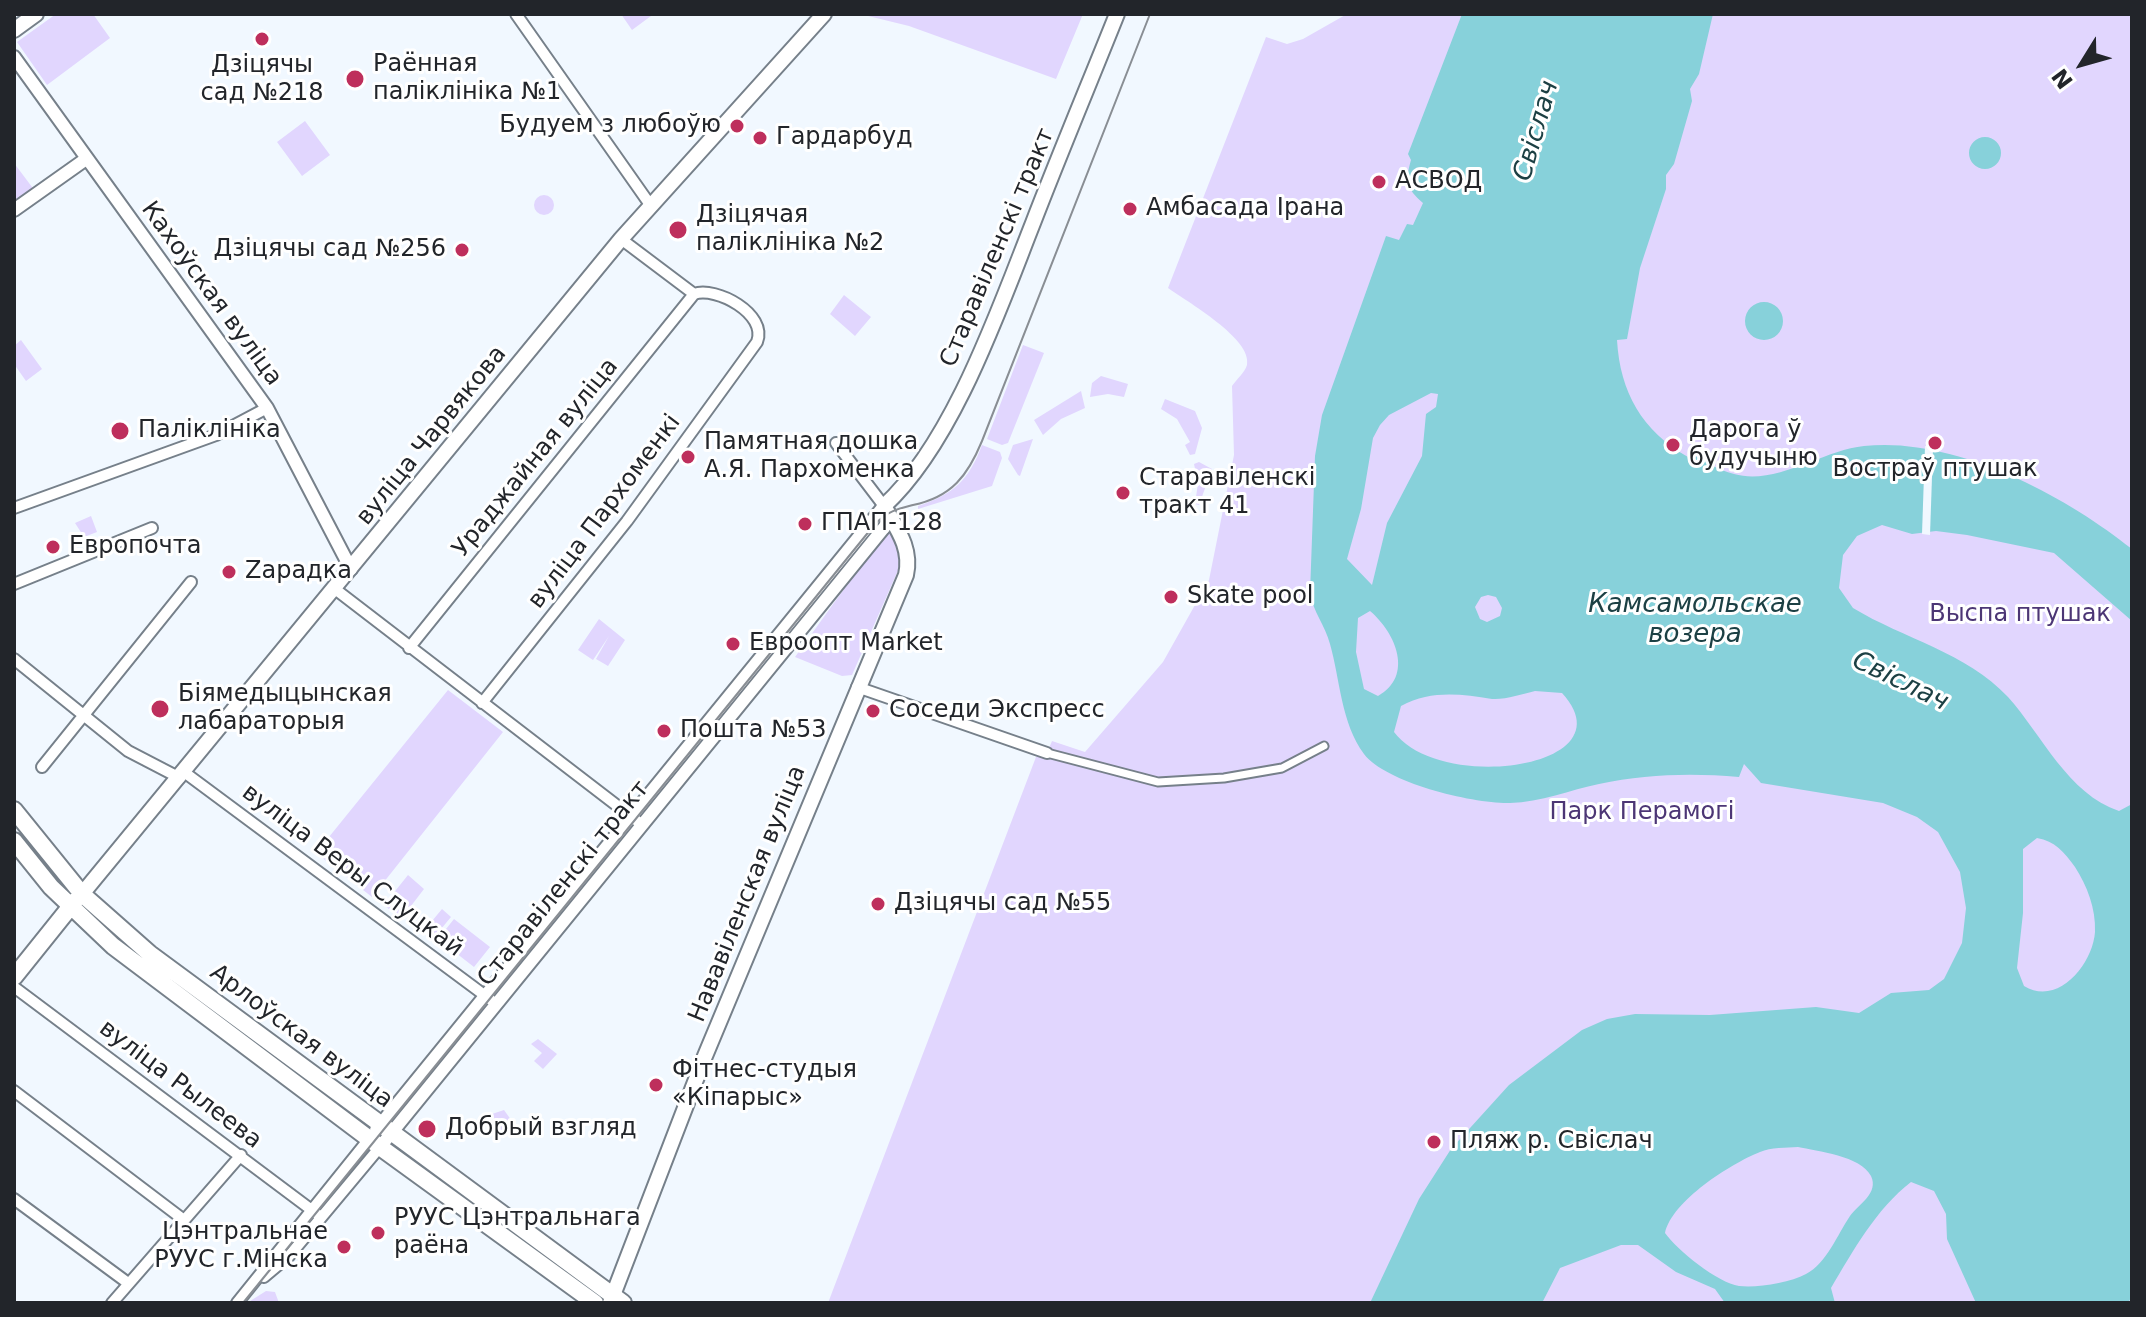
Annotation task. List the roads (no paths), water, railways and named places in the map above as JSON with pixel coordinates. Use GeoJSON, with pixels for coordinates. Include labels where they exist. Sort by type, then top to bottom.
{"type":"FeatureCollection","features":[{"type":"Feature","properties":{"kind":"main road"},"geometry":{"type":"LineString","coordinates":[[14,30],[36,14]]}},
{"type":"Feature","properties":{"kind":"main road","name":"вуліца Чарвякова"},"geometry":{"type":"LineString","coordinates":[[82,894],[621,239],[824,14]]}},
{"type":"Feature","properties":{"kind":"main road","name":"Старавіленскі тракт"},"geometry":{"type":"LineString","coordinates":[[888,513],[923,459],[983,349],[1117,14]]}},
{"type":"Feature","properties":{"kind":"main road","name":"Нававіленская вуліца"},"geometry":{"type":"LineString","coordinates":[[615,1301],[678,1122],[908,566],[906,544],[888,513]]}},
{"type":"Feature","properties":{"kind":"main road","name":"Арлоўская вуліца"},"geometry":{"type":"LineString","coordinates":[[14,810],[82,894],[150,954],[380,1137]]}},
{"type":"Feature","properties":{"kind":"main road","name":"Арлоўская вуліца"},"geometry":{"type":"LineString","coordinates":[[14,841],[70,907],[113,946],[615,1301]]}},
{"type":"Feature","properties":{"kind":"main road"},"geometry":{"type":"LineString","coordinates":[[14,977],[82,894]]}},
{"type":"Feature","properties":{"kind":"main road","name":"Арлоўская вуліца"},"geometry":{"type":"LineString","coordinates":[[437,1178],[595,1303]]}},
{"type":"Feature","properties":{"kind":"street"},"geometry":{"type":"LineString","coordinates":[[516,14],[651,206]]}},
{"type":"Feature","properties":{"kind":"street","name":"Кахоўская вуліца"},"geometry":{"type":"LineString","coordinates":[[14,57],[267,408],[351,569]]}},
{"type":"Feature","properties":{"kind":"street"},"geometry":{"type":"LineString","coordinates":[[14,210],[86,159]]}},
{"type":"Feature","properties":{"kind":"street"},"geometry":{"type":"LineString","coordinates":[[621,239],[694,294]]}},
{"type":"Feature","properties":{"kind":"street","name":"вуліца Пархоменкі"},"geometry":{"type":"LineString","coordinates":[[482,703],[628,519],[757,342],[758,328],[746,311],[711,292],[694,294]]}},
{"type":"Feature","properties":{"kind":"street","name":"Ураджайная вуліца"},"geometry":{"type":"LineString","coordinates":[[409,648],[694,294]]}},
{"type":"Feature","properties":{"kind":"street"},"geometry":{"type":"LineString","coordinates":[[14,508],[216,435],[267,408]]}},
{"type":"Feature","properties":{"kind":"street"},"geometry":{"type":"LineString","coordinates":[[836,443],[888,513]]}},
{"type":"Feature","properties":{"kind":"street","name":"Старавіленскі тракт"},"geometry":{"type":"LineString","coordinates":[[237,1303],[380,1137],[888,513]]}},
{"type":"Feature","properties":{"kind":"street"},"geometry":{"type":"LineString","coordinates":[[14,584],[152,528]]}},
{"type":"Feature","properties":{"kind":"street"},"geometry":{"type":"LineString","coordinates":[[42,767],[191,582]]}},
{"type":"Feature","properties":{"kind":"street"},"geometry":{"type":"LineString","coordinates":[[335,589],[636,819]]}},
{"type":"Feature","properties":{"kind":"street","name":"вуліца Веры Слуцкай"},"geometry":{"type":"LineString","coordinates":[[14,659],[128,751],[182,775],[490,1000]]}},
{"type":"Feature","properties":{"kind":"street"},"geometry":{"type":"LineString","coordinates":[[857,687],[1047,753],[1158,782],[1224,778],[1282,768],[1324,746]]}},
{"type":"Feature","properties":{"kind":"street","name":"вуліца Рылеева"},"geometry":{"type":"LineString","coordinates":[[14,987],[317,1213]]}},
{"type":"Feature","properties":{"kind":"street"},"geometry":{"type":"LineString","coordinates":[[14,1091],[184,1220]]}},
{"type":"Feature","properties":{"kind":"street"},"geometry":{"type":"LineString","coordinates":[[112,1303],[241,1155]]}},
{"type":"Feature","properties":{"kind":"street"},"geometry":{"type":"LineString","coordinates":[[14,1199],[128,1283]]}},
{"type":"Feature","properties":{"kind":"water","name":"Камсамольскае возера"},"geometry":{"type":"Polygon","coordinates":[[[1462,14],[1713,14],[1699,74],[1690,89],[1692,101],[1674,164],[1666,175],[1666,189],[1640,268],[1627,339],[1617,340],[1623,377],[1636,408],[1646,422],[1672,447],[1688,457],[1690,453],[1722,470],[1750,476],[1783,471],[1864,446],[1898,445],[1934,450],[1970,460],[2041,490],[2132,549],[2132,621],[2054,553],[1936,531],[1912,534],[1882,525],[1857,536],[1843,555],[1839,588],[1853,608],[1954,657],[1991,682],[2008,697],[2070,777],[2101,803],[2119,811],[2132,804],[2132,1296],[2128,1303],[1976,1303],[1947,1239],[1946,1214],[1934,1191],[1911,1182],[1887,1205],[1857,1245],[1831,1288],[1835,1303],[1725,1303],[1715,1289],[1676,1272],[1638,1245],[1621,1245],[1560,1268],[1542,1303],[1370,1303],[1419,1199],[1451,1149],[1509,1085],[1582,1030],[1607,1019],[1635,1014],[1710,1015],[1816,1007],[1859,1013],[1891,993],[1929,990],[1944,979],[1962,943],[1966,908],[1960,872],[1938,832],[1917,817],[1883,803],[1761,783],[1744,764],[1739,777],[1686,775],[1634,778],[1510,803],[1454,796],[1410,783],[1375,764],[1364,754],[1350,729],[1330,644],[1310,593],[1315,456],[1322,415],[1386,236],[1399,240],[1407,224],[1413,225],[1423,203],[1408,184],[1411,160],[1408,154],[1462,14]],[[1431,393],[1389,415],[1373,438],[1361,509],[1347,559],[1372,585],[1387,523],[1422,456],[1426,414],[1436,407],[1438,394],[1431,393]],[[1488,595],[1481,597],[1475,607],[1480,619],[1487,622],[1500,616],[1502,608],[1496,597],[1488,595]],[[1370,611],[1358,618],[1356,652],[1364,689],[1378,696],[1389,688],[1396,677],[1397,654],[1387,631],[1370,611]],[[1535,691],[1508,698],[1423,697],[1401,706],[1394,732],[1417,751],[1449,763],[1486,767],[1521,764],[1551,755],[1571,739],[1576,719],[1562,693],[1535,691]],[[2037,838],[2023,849],[2023,913],[2017,968],[2024,986],[2037,991],[2050,991],[2072,978],[2088,956],[2095,932],[2094,914],[2087,890],[2075,867],[2059,848],[2037,838]],[[1798,1147],[1774,1148],[1733,1165],[1704,1185],[1679,1209],[1665,1233],[1699,1265],[1730,1284],[1755,1286],[1806,1274],[1826,1256],[1850,1216],[1872,1188],[1873,1182],[1866,1169],[1849,1159],[1798,1147]]]}},
{"type":"Feature","properties":{"kind":"water"},"geometry":{"type":"Polygon","coordinates":[[[1985,137],[1996,142],[2001,153],[1996,164],[1985,169],[1974,164],[1969,153],[1974,142],[1985,137]]]}},
{"type":"Feature","properties":{"kind":"water"},"geometry":{"type":"Polygon","coordinates":[[[1764,302],[1777,308],[1783,321],[1777,334],[1764,340],[1751,334],[1745,321],[1751,308],[1764,302]]]}},
{"type":"Feature","properties":{"kind":"tram line"},"geometry":{"type":"LineString","coordinates":[[243,1303],[875,524],[893,511],[938,496],[964,474],[982,441],[1150,14]]}},
{"type":"Feature","properties":{"kind":"place","name":"Дзіцячы сад №218"},"geometry":{"type":"Point","coordinates":[262,39]}},
{"type":"Feature","properties":{"kind":"place","name":"Раённая паліклініка №1"},"geometry":{"type":"Point","coordinates":[355,79]}},
{"type":"Feature","properties":{"kind":"place","name":"Будуем з любоўю"},"geometry":{"type":"Point","coordinates":[737,126]}},
{"type":"Feature","properties":{"kind":"place","name":"Гардарбуд"},"geometry":{"type":"Point","coordinates":[760,138]}},
{"type":"Feature","properties":{"kind":"place","name":"АСВОД"},"geometry":{"type":"Point","coordinates":[1379,182]}},
{"type":"Feature","properties":{"kind":"place","name":"Амбасада Ірана"},"geometry":{"type":"Point","coordinates":[1130,209]}},
{"type":"Feature","properties":{"kind":"place","name":"Дзіцячая паліклініка №2"},"geometry":{"type":"Point","coordinates":[678,230]}},
{"type":"Feature","properties":{"kind":"place","name":"Дзіцячы сад №256"},"geometry":{"type":"Point","coordinates":[462,250]}},
{"type":"Feature","properties":{"kind":"place","name":"Паліклініка"},"geometry":{"type":"Point","coordinates":[120,431]}},
{"type":"Feature","properties":{"kind":"place","name":"Востраў птушак"},"geometry":{"type":"Point","coordinates":[1935,443]}},
{"type":"Feature","properties":{"kind":"place","name":"Дарога ў будучыню"},"geometry":{"type":"Point","coordinates":[1673,445]}},
{"type":"Feature","properties":{"kind":"place","name":"Памятная дошка А.Я. Пархоменка"},"geometry":{"type":"Point","coordinates":[688,457]}},
{"type":"Feature","properties":{"kind":"place","name":"Старавіленскі тракт 41"},"geometry":{"type":"Point","coordinates":[1123,493]}},
{"type":"Feature","properties":{"kind":"place","name":"ГПАП-128"},"geometry":{"type":"Point","coordinates":[805,524]}},
{"type":"Feature","properties":{"kind":"place","name":"Европочта"},"geometry":{"type":"Point","coordinates":[53,547]}},
{"type":"Feature","properties":{"kind":"place","name":"Zарадка"},"geometry":{"type":"Point","coordinates":[229,572]}},
{"type":"Feature","properties":{"kind":"place","name":"Skate pool"},"geometry":{"type":"Point","coordinates":[1171,597]}},
{"type":"Feature","properties":{"kind":"place","name":"Евроопт Market"},"geometry":{"type":"Point","coordinates":[733,644]}},
{"type":"Feature","properties":{"kind":"place","name":"Біямедыцынская лабараторыя"},"geometry":{"type":"Point","coordinates":[160,709]}},
{"type":"Feature","properties":{"kind":"place","name":"Соседи Экспресс"},"geometry":{"type":"Point","coordinates":[873,711]}},
{"type":"Feature","properties":{"kind":"place","name":"Пошта №53"},"geometry":{"type":"Point","coordinates":[664,731]}},
{"type":"Feature","properties":{"kind":"place","name":"Дзіцячы сад №55"},"geometry":{"type":"Point","coordinates":[878,904]}},
{"type":"Feature","properties":{"kind":"place","name":"Фітнес-студыя «Кіпарыс»"},"geometry":{"type":"Point","coordinates":[656,1085]}},
{"type":"Feature","properties":{"kind":"place","name":"Добрый взгляд"},"geometry":{"type":"Point","coordinates":[427,1129]}},
{"type":"Feature","properties":{"kind":"place","name":"Пляж р. Свіслач"},"geometry":{"type":"Point","coordinates":[1434,1142]}},
{"type":"Feature","properties":{"kind":"place","name":"РУУС Цэнтральнага раёна"},"geometry":{"type":"Point","coordinates":[378,1233]}},
{"type":"Feature","properties":{"kind":"place","name":"Цэнтральнае РУУС г.Мінска"},"geometry":{"type":"Point","coordinates":[344,1247]}},
{"type":"Feature","properties":{"kind":"water label","name":"Свіслач"},"geometry":{"type":"Point","coordinates":[1537,131]}},
{"type":"Feature","properties":{"kind":"water label","name":"Свіслач"},"geometry":{"type":"Point","coordinates":[1900,682]}},
{"type":"Feature","properties":{"kind":"park label","name":"Выспа птушак"},"geometry":{"type":"Point","coordinates":[2020,615]}},
{"type":"Feature","properties":{"kind":"park label","name":"Парк Перамогі"},"geometry":{"type":"Point","coordinates":[1642,813]}}]}
